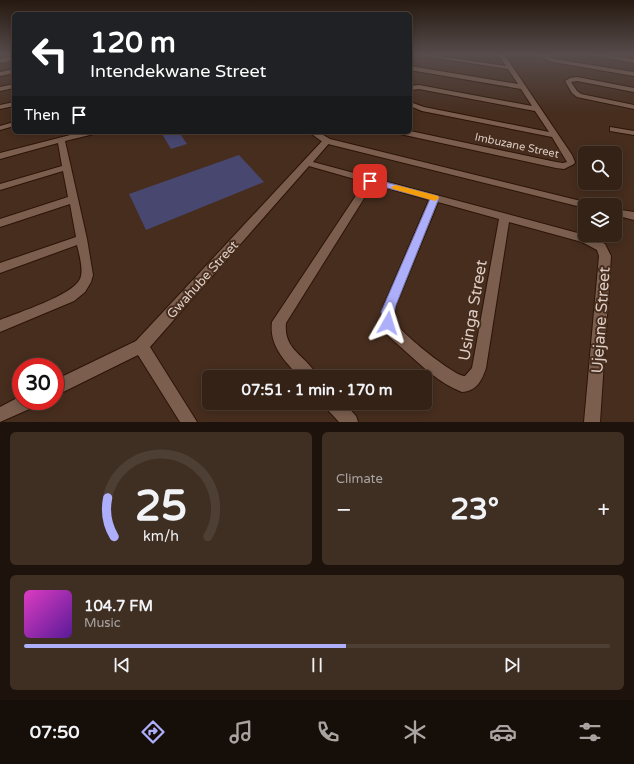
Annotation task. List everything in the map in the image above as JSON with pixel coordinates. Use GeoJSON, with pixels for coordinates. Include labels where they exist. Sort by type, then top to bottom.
{"type":"FeatureCollection","features":[{"type":"Feature","properties":{"kind":"street"},"geometry":{"type":"LineString","coordinates":[[444,74],[522,87]]}},
{"type":"Feature","properties":{"kind":"street","name":"Imbuzane Street"},"geometry":{"type":"LineString","coordinates":[[412,134],[556,165],[567,166],[571,162],[570,159],[514,74]]}},
{"type":"Feature","properties":{"kind":"street"},"geometry":{"type":"LineString","coordinates":[[634,90],[577,79],[568,81],[574,92],[580,96],[634,107]]}},
{"type":"Feature","properties":{"kind":"street"},"geometry":{"type":"LineString","coordinates":[[0,89],[12,86]]}},
{"type":"Feature","properties":{"kind":"street"},"geometry":{"type":"LineString","coordinates":[[412,88],[419,87],[536,108]]}},
{"type":"Feature","properties":{"kind":"street"},"geometry":{"type":"LineString","coordinates":[[0,107],[12,104]]}},
{"type":"Feature","properties":{"kind":"street"},"geometry":{"type":"LineString","coordinates":[[412,105],[422,109],[554,136]]}},
{"type":"Feature","properties":{"kind":"street"},"geometry":{"type":"LineString","coordinates":[[0,128],[12,125]]}},
{"type":"Feature","properties":{"kind":"street"},"geometry":{"type":"LineString","coordinates":[[614,129],[634,133]]}},
{"type":"Feature","properties":{"kind":"street"},"geometry":{"type":"LineString","coordinates":[[0,156],[84,134]]}},
{"type":"Feature","properties":{"kind":"street"},"geometry":{"type":"LineString","coordinates":[[316,134],[327,141],[578,203]]}},
{"type":"Feature","properties":{"kind":"street"},"geometry":{"type":"LineString","coordinates":[[0,326],[70,297],[81,288],[87,275],[82,239],[61,140]]}},
{"type":"Feature","properties":{"kind":"street","name":"Gwahube Street"},"geometry":{"type":"LineString","coordinates":[[64,384],[141,346],[327,141]]}},
{"type":"Feature","properties":{"kind":"street"},"geometry":{"type":"LineString","coordinates":[[307,163],[505,217]]}},
{"type":"Feature","properties":{"kind":"street"},"geometry":{"type":"LineString","coordinates":[[0,187],[67,167]]}},
{"type":"Feature","properties":{"kind":"street"},"geometry":{"type":"LineString","coordinates":[[304,370],[281,345],[277,334],[279,322],[370,181]]}},
{"type":"Feature","properties":{"kind":"street","name":"Usinga Street"},"geometry":{"type":"LineString","coordinates":[[435,198],[390,305],[387,318],[388,323],[394,332],[447,376],[462,384],[473,380],[479,368],[505,217]]}},
{"type":"Feature","properties":{"kind":"street"},"geometry":{"type":"LineString","coordinates":[[0,222],[73,199]]}},
{"type":"Feature","properties":{"kind":"street"},"geometry":{"type":"LineString","coordinates":[[622,213],[634,216]]}},
{"type":"Feature","properties":{"kind":"street","name":"Ujejane Street"},"geometry":{"type":"LineString","coordinates":[[505,217],[594,242],[604,251],[605,256],[592,422]]}},
{"type":"Feature","properties":{"kind":"street"},"geometry":{"type":"LineString","coordinates":[[0,268],[82,239]]}},
{"type":"Feature","properties":{"kind":"street"},"geometry":{"type":"LineString","coordinates":[[141,346],[189,422]]}},
{"type":"Feature","properties":{"kind":"street"},"geometry":{"type":"LineString","coordinates":[[0,415],[12,409]]}},
{"type":"Feature","properties":{"kind":"street"},"geometry":{"type":"LineString","coordinates":[[339,410],[350,422]]}},
{"type":"Feature","properties":{"kind":"shaded area"},"geometry":{"type":"Polygon","coordinates":[[[162,134],[180,134],[187,144],[171,149],[162,134]]]}},
{"type":"Feature","properties":{"kind":"shaded area"},"geometry":{"type":"Polygon","coordinates":[[[239,155],[264,182],[146,230],[129,194],[239,155]]]}},
{"type":"Feature","properties":{"kind":"slow traffic"},"geometry":{"type":"LineString","coordinates":[[396,187],[435,198]]}},
{"type":"Feature","properties":{"kind":"route"},"geometry":{"type":"LineString","coordinates":[[370,181],[435,198],[387,312],[388,323]]}}]}
